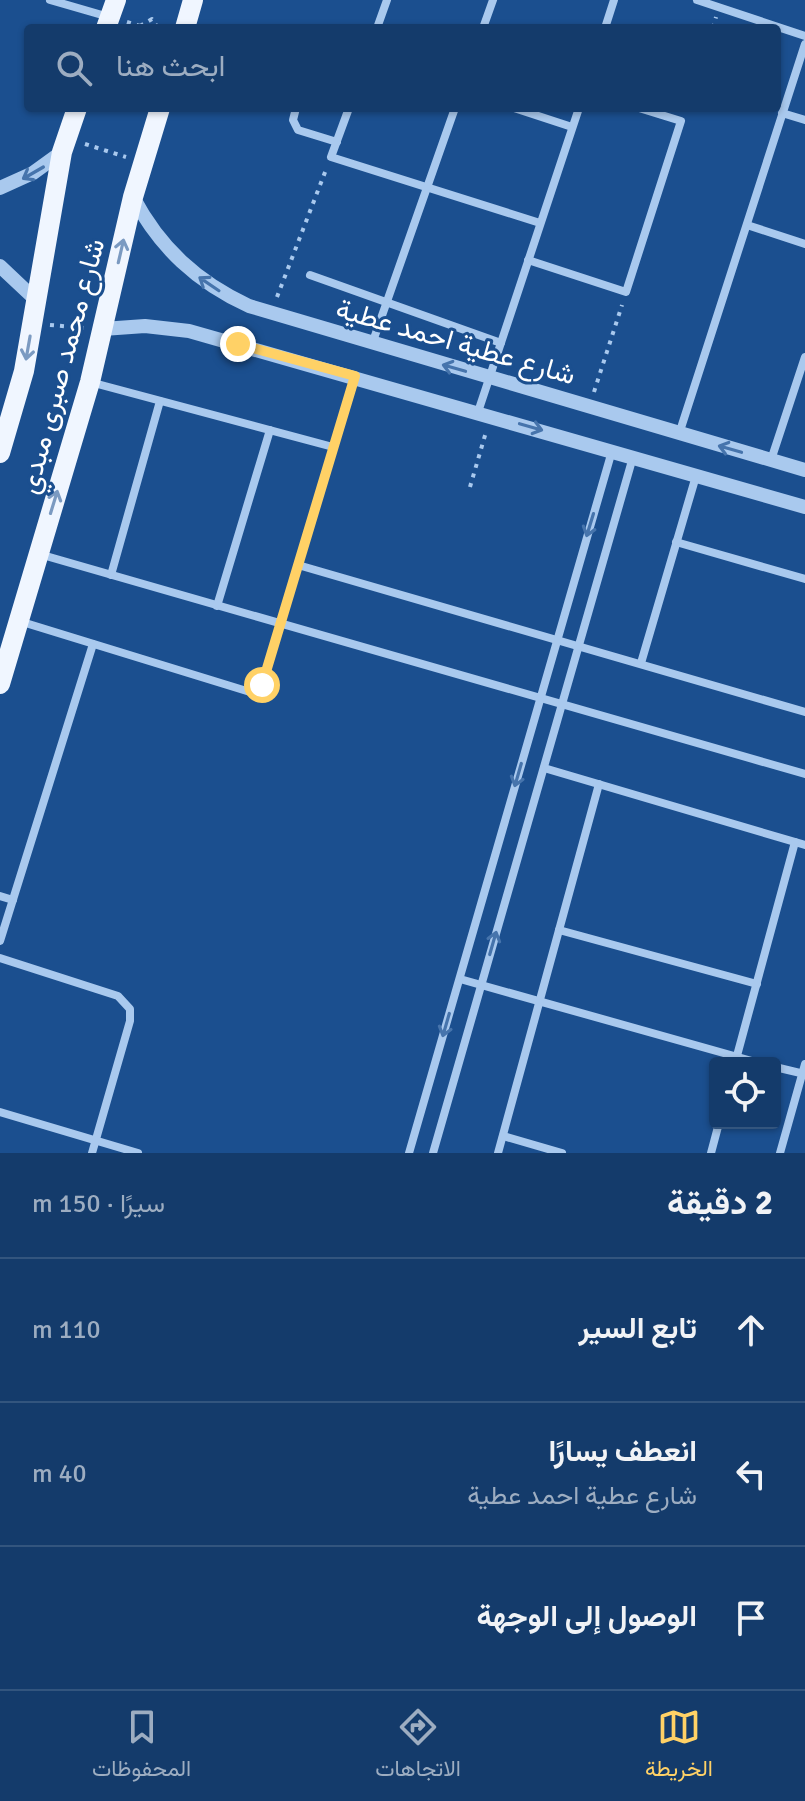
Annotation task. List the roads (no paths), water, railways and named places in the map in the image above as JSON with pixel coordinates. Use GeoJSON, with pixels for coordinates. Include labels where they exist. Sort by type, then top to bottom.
{"type":"FeatureCollection","features":[{"type":"Feature","properties":{"kind":"main road"},"geometry":{"type":"LineString","coordinates":[[186,24],[193,0]]}},
{"type":"Feature","properties":{"kind":"main road","name":"شارع محمد صبرى مبدي"},"geometry":{"type":"LineString","coordinates":[[0,453],[24,371],[64,146],[76,112]]}},
{"type":"Feature","properties":{"kind":"main road","name":"شارع محمد صبرى مبدي"},"geometry":{"type":"LineString","coordinates":[[0,684],[90,382],[133,197],[159,112]]}},
{"type":"Feature","properties":{"kind":"street"},"geometry":{"type":"LineString","coordinates":[[50,0],[110,15]]}},
{"type":"Feature","properties":{"kind":"street"},"geometry":{"type":"LineString","coordinates":[[378,24],[387,0]]}},
{"type":"Feature","properties":{"kind":"street"},"geometry":{"type":"LineString","coordinates":[[484,24],[493,0]]}},
{"type":"Feature","properties":{"kind":"street"},"geometry":{"type":"LineString","coordinates":[[606,24],[614,0]]}},
{"type":"Feature","properties":{"kind":"street"},"geometry":{"type":"LineString","coordinates":[[703,1],[770,24]]}},
{"type":"Feature","properties":{"kind":"street"},"geometry":{"type":"LineString","coordinates":[[781,28],[805,36]]}},
{"type":"Feature","properties":{"kind":"street"},"geometry":{"type":"LineString","coordinates":[[679,434],[805,44]]}},
{"type":"Feature","properties":{"kind":"street"},"geometry":{"type":"LineString","coordinates":[[295,112],[293,120],[298,130],[337,142]]}},
{"type":"Feature","properties":{"kind":"street"},"geometry":{"type":"LineString","coordinates":[[348,112],[331,157],[540,223]]}},
{"type":"Feature","properties":{"kind":"street"},"geometry":{"type":"LineString","coordinates":[[372,344],[454,112]]}},
{"type":"Feature","properties":{"kind":"street"},"geometry":{"type":"LineString","coordinates":[[526,112],[572,127]]}},
{"type":"Feature","properties":{"kind":"street"},"geometry":{"type":"LineString","coordinates":[[484,414],[489,379],[578,112]]}},
{"type":"Feature","properties":{"kind":"street"},"geometry":{"type":"LineString","coordinates":[[528,260],[626,292],[681,121],[652,112]]}},
{"type":"Feature","properties":{"kind":"street"},"geometry":{"type":"LineString","coordinates":[[782,113],[805,120]]}},
{"type":"Feature","properties":{"kind":"street"},"geometry":{"type":"LineString","coordinates":[[0,188],[33,173],[64,146]]}},
{"type":"Feature","properties":{"kind":"street","name":"شارع عطية احمد عطية"},"geometry":{"type":"LineString","coordinates":[[133,197],[157,237],[189,270],[228,296],[372,344],[805,470]]}},
{"type":"Feature","properties":{"kind":"street"},"geometry":{"type":"LineString","coordinates":[[747,225],[805,244]]}},
{"type":"Feature","properties":{"kind":"street"},"geometry":{"type":"LineString","coordinates":[[0,266],[36,300]]}},
{"type":"Feature","properties":{"kind":"street"},"geometry":{"type":"LineString","coordinates":[[310,275],[501,343]]}},
{"type":"Feature","properties":{"kind":"street"},"geometry":{"type":"LineString","coordinates":[[103,329],[167,327],[355,376],[805,507]]}},
{"type":"Feature","properties":{"kind":"street"},"geometry":{"type":"LineString","coordinates":[[771,460],[805,357]]}},
{"type":"Feature","properties":{"kind":"street"},"geometry":{"type":"LineString","coordinates":[[18,621],[254,692],[262,685],[355,376]]}},
{"type":"Feature","properties":{"kind":"street"},"geometry":{"type":"LineString","coordinates":[[90,382],[333,447]]}},
{"type":"Feature","properties":{"kind":"street"},"geometry":{"type":"LineString","coordinates":[[111,575],[160,401]]}},
{"type":"Feature","properties":{"kind":"street"},"geometry":{"type":"LineString","coordinates":[[217,606],[270,430]]}},
{"type":"Feature","properties":{"kind":"street"},"geometry":{"type":"LineString","coordinates":[[409,1153],[612,451]]}},
{"type":"Feature","properties":{"kind":"street"},"geometry":{"type":"LineString","coordinates":[[433,1153],[633,457]]}},
{"type":"Feature","properties":{"kind":"street"},"geometry":{"type":"LineString","coordinates":[[641,663],[696,475]]}},
{"type":"Feature","properties":{"kind":"street"},"geometry":{"type":"LineString","coordinates":[[676,542],[805,579]]}},
{"type":"Feature","properties":{"kind":"street"},"geometry":{"type":"LineString","coordinates":[[38,554],[805,774]]}},
{"type":"Feature","properties":{"kind":"street"},"geometry":{"type":"LineString","coordinates":[[298,565],[805,712]]}},
{"type":"Feature","properties":{"kind":"street"},"geometry":{"type":"LineString","coordinates":[[0,941],[93,644]]}},
{"type":"Feature","properties":{"kind":"street"},"geometry":{"type":"LineString","coordinates":[[544,768],[805,845]]}},
{"type":"Feature","properties":{"kind":"street"},"geometry":{"type":"LineString","coordinates":[[498,1153],[599,784]]}},
{"type":"Feature","properties":{"kind":"street"},"geometry":{"type":"LineString","coordinates":[[737,1057],[795,842]]}},
{"type":"Feature","properties":{"kind":"street"},"geometry":{"type":"LineString","coordinates":[[0,896],[13,900]]}},
{"type":"Feature","properties":{"kind":"street"},"geometry":{"type":"LineString","coordinates":[[559,930],[757,984]]}},
{"type":"Feature","properties":{"kind":"street"},"geometry":{"type":"LineString","coordinates":[[0,958],[118,996],[127,1004],[130,1021],[92,1153]]}},
{"type":"Feature","properties":{"kind":"street"},"geometry":{"type":"LineString","coordinates":[[460,979],[726,1057]]}},
{"type":"Feature","properties":{"kind":"street"},"geometry":{"type":"LineString","coordinates":[[780,1153],[805,1064]]}},
{"type":"Feature","properties":{"kind":"street"},"geometry":{"type":"LineString","coordinates":[[781,1068],[804,1074]]}},
{"type":"Feature","properties":{"kind":"street"},"geometry":{"type":"LineString","coordinates":[[0,1112],[138,1153]]}},
{"type":"Feature","properties":{"kind":"street"},"geometry":{"type":"LineString","coordinates":[[711,1153],[717,1129]]}},
{"type":"Feature","properties":{"kind":"street"},"geometry":{"type":"LineString","coordinates":[[503,1136],[562,1153]]}}]}
